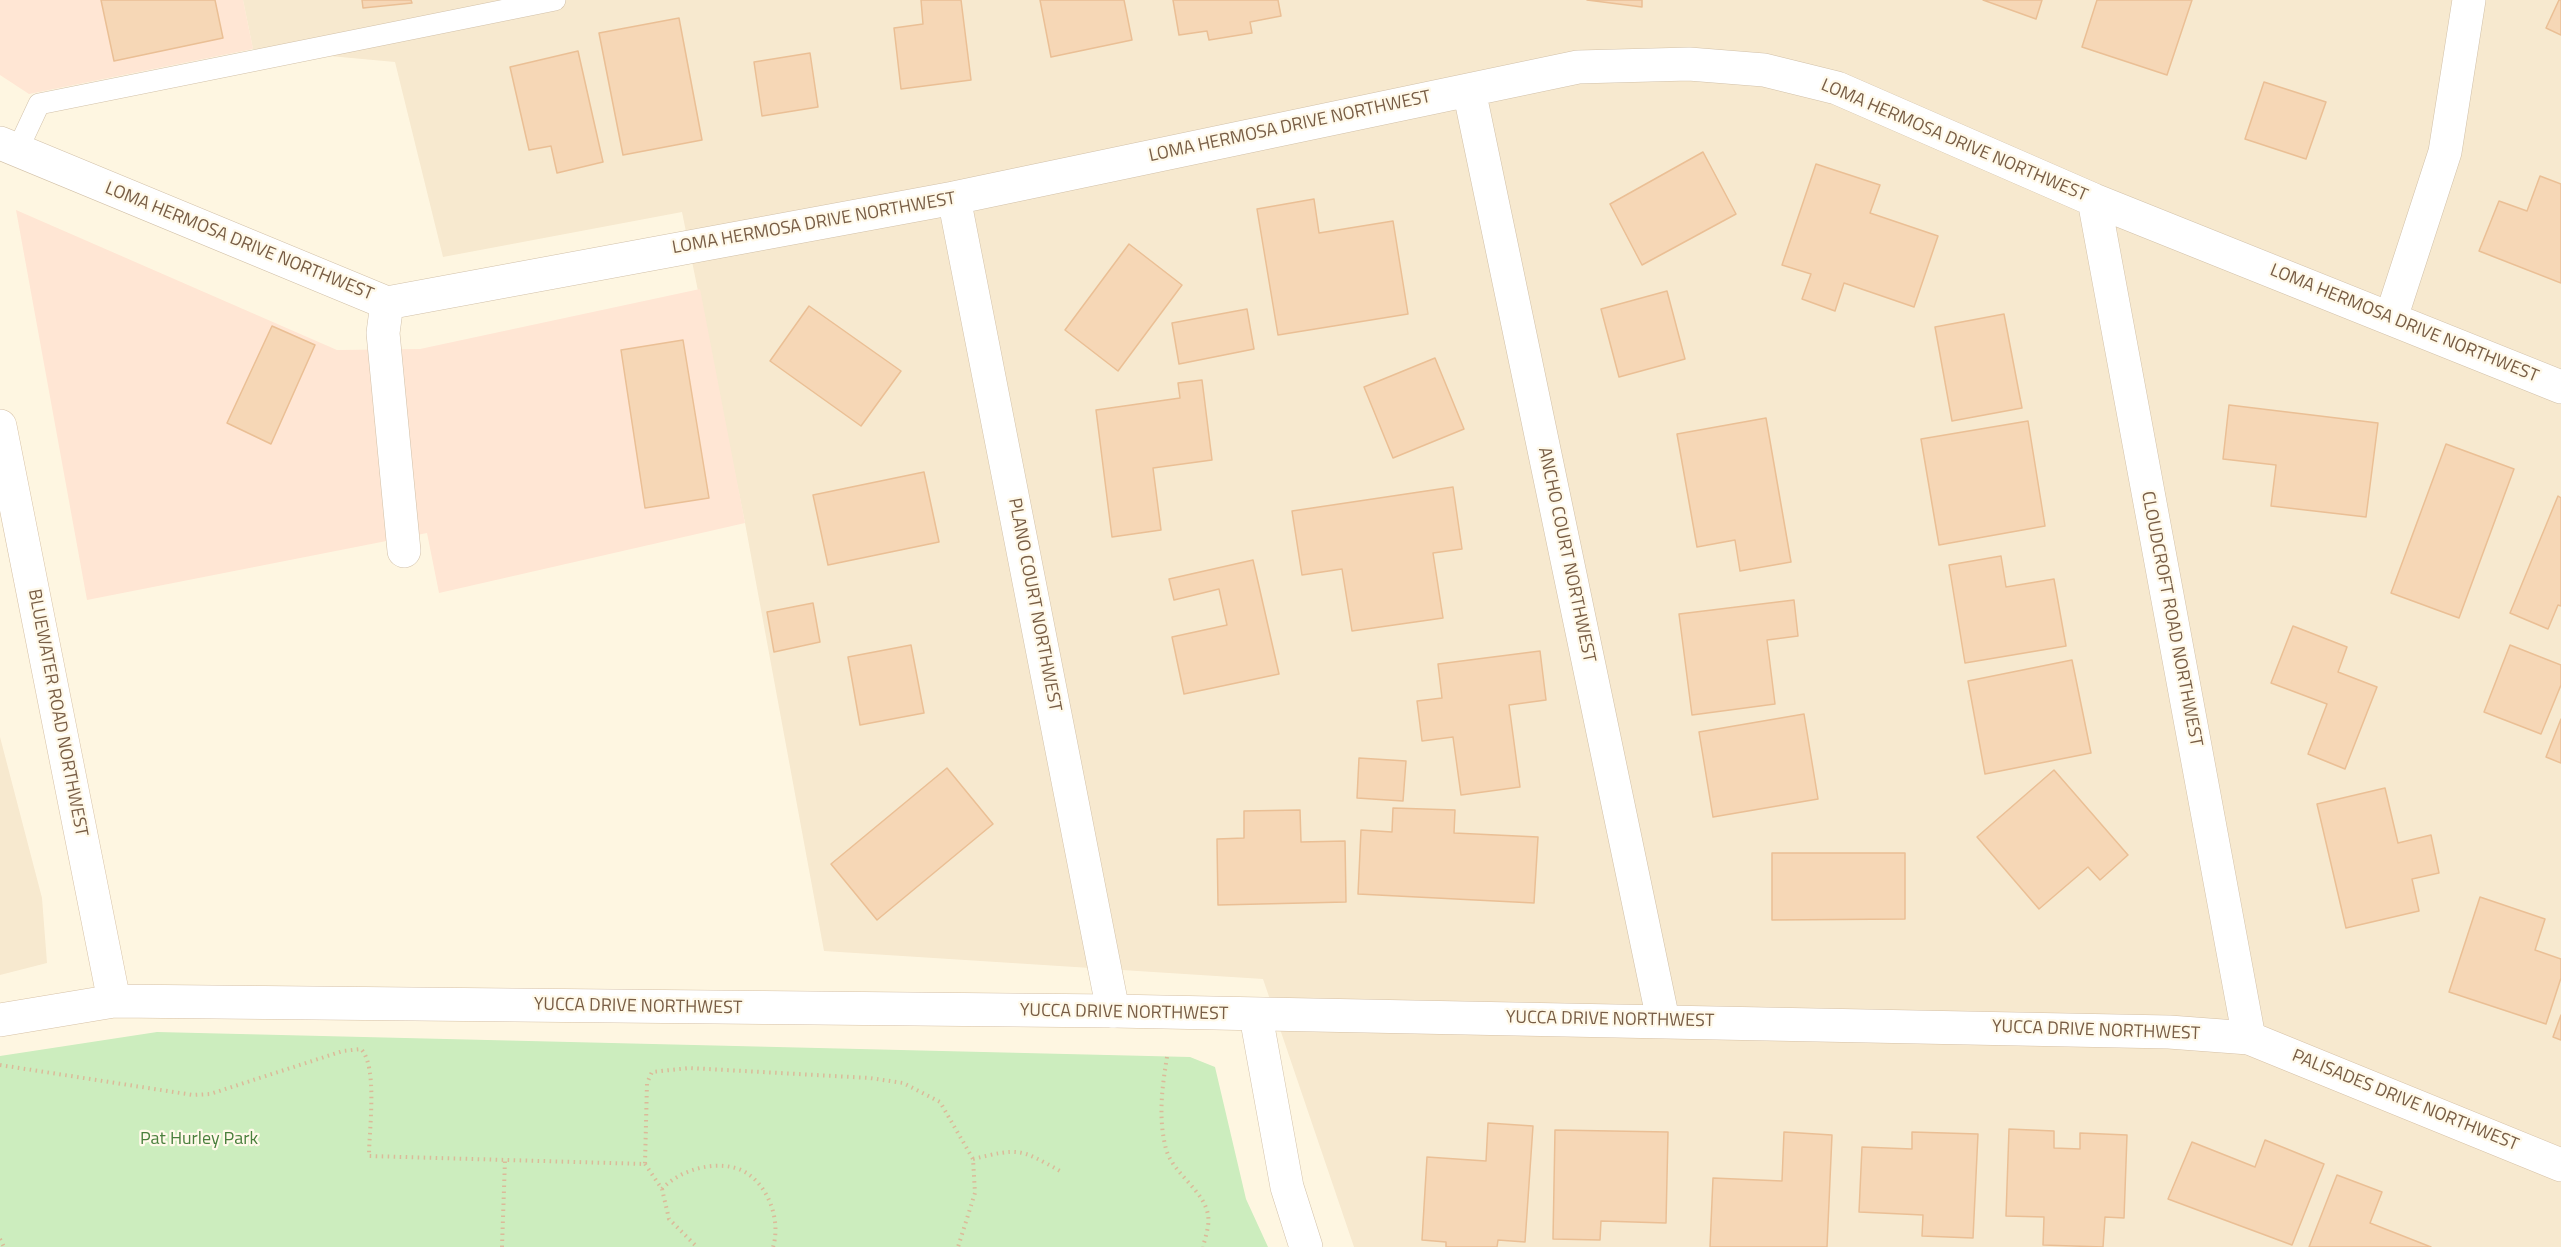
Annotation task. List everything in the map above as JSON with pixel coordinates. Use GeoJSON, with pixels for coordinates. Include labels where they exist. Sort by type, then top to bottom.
{"type":"FeatureCollection","features":[{"type":"Feature","properties":{"kind":"street"},"geometry":{"type":"LineString","coordinates":[[2391,318],[2445,152],[2469,0]]}},
{"type":"Feature","properties":{"kind":"street","name":"LOMA HERMOSA DRIVE NORTHWEST"},"geometry":{"type":"LineString","coordinates":[[9,147],[387,303],[954,198],[1578,67],[1689,64],[1764,70],[1837,88],[2094,200],[2561,387]]}},
{"type":"Feature","properties":{"kind":"street","name":"ANCHO COURT NORTHWEST"},"geometry":{"type":"LineString","coordinates":[[1469,90],[1663,1020]]}},
{"type":"Feature","properties":{"kind":"street","name":"PLANO COURT NORTHWEST"},"geometry":{"type":"LineString","coordinates":[[954,198],[1113,1011]]}},
{"type":"Feature","properties":{"kind":"street","name":"CLOUDCROFT ROAD NORTHWEST"},"geometry":{"type":"LineString","coordinates":[[2094,200],[2249,1038]]}},
{"type":"Feature","properties":{"kind":"street"},"geometry":{"type":"LineString","coordinates":[[387,303],[383,333],[404,551]]}},
{"type":"Feature","properties":{"kind":"street","name":"BLUEWATER ROAD NORTHWEST"},"geometry":{"type":"LineString","coordinates":[[0,426],[114,1001]]}},
{"type":"Feature","properties":{"kind":"street","name":"YUCCA DRIVE NORTHWEST"},"geometry":{"type":"LineString","coordinates":[[0,1020],[114,1001],[1113,1011],[1256,1016],[1663,1020],[2169,1032],[2249,1038]]}},
{"type":"Feature","properties":{"kind":"street"},"geometry":{"type":"LineString","coordinates":[[1256,1016],[1287,1187],[1306,1247]]}},
{"type":"Feature","properties":{"kind":"street","name":"PALISADES DRIVE NORTHWEST"},"geometry":{"type":"LineString","coordinates":[[2249,1038],[2561,1165]]}},
{"type":"Feature","properties":{"kind":"lane"},"geometry":{"type":"LineString","coordinates":[[9,147],[39,104],[555,0]]}},
{"type":"Feature","properties":{"kind":"path"},"geometry":{"type":"LineString","coordinates":[[0,1065],[193,1095],[210,1094],[343,1051],[361,1049],[367,1056],[370,1071],[369,1156],[645,1164]]}},
{"type":"Feature","properties":{"kind":"path"},"geometry":{"type":"LineString","coordinates":[[1167,1057],[1161,1111],[1167,1151],[1180,1174],[1206,1206],[1209,1218],[1203,1247]]}},
{"type":"Feature","properties":{"kind":"path"},"geometry":{"type":"LineString","coordinates":[[697,1247],[669,1219],[662,1189],[645,1164],[647,1083],[652,1072],[689,1068],[870,1078],[903,1083],[940,1102],[973,1159],[975,1193],[958,1247]]}},
{"type":"Feature","properties":{"kind":"path"},"geometry":{"type":"LineString","coordinates":[[973,1159],[1003,1152],[1024,1151],[1060,1171]]}},
{"type":"Feature","properties":{"kind":"path"},"geometry":{"type":"LineString","coordinates":[[502,1247],[505,1160]]}},
{"type":"Feature","properties":{"kind":"path"},"geometry":{"type":"LineString","coordinates":[[662,1189],[671,1180],[693,1169],[716,1166],[744,1172],[765,1192],[775,1216],[772,1247]]}},
{"type":"Feature","properties":{"kind":"path"},"geometry":{"type":"LineString","coordinates":[[0,1239],[4,1247]]}},
{"type":"Feature","properties":{"kind":"shaded area"},"geometry":{"type":"Polygon","coordinates":[[[0,0],[243,0],[253,49],[29,94],[0,75],[0,0]]]}},
{"type":"Feature","properties":{"kind":"shaded area"},"geometry":{"type":"Polygon","coordinates":[[[243,0],[2561,0],[2561,1247],[1354,1247],[1263,979],[824,951],[745,523],[682,212],[443,257],[395,62],[253,49],[243,0]]]}},
{"type":"Feature","properties":{"kind":"shaded area"},"geometry":{"type":"Polygon","coordinates":[[[16,210],[337,350],[420,349],[700,289],[745,523],[439,593],[427,533],[87,600],[16,210]]]}},
{"type":"Feature","properties":{"kind":"shaded area"},"geometry":{"type":"Polygon","coordinates":[[[0,737],[42,898],[47,963],[0,975],[0,737]]]}},
{"type":"Feature","properties":{"kind":"green space","name":"Pat Hurley Park"},"geometry":{"type":"Polygon","coordinates":[[[157,1032],[1190,1057],[1215,1067],[1246,1199],[1268,1247],[0,1247],[0,1056],[157,1032]]]}},
{"type":"Feature","properties":{"kind":"building"},"geometry":{"type":"Polygon","coordinates":[[[101,0],[215,0],[223,38],[114,61],[101,0]]]}},
{"type":"Feature","properties":{"kind":"building"},"geometry":{"type":"Polygon","coordinates":[[[362,0],[411,0],[412,3],[363,8],[362,0]]]}},
{"type":"Feature","properties":{"kind":"building"},"geometry":{"type":"Polygon","coordinates":[[[921,0],[961,0],[971,80],[901,89],[894,28],[923,24],[921,0]]]}},
{"type":"Feature","properties":{"kind":"building"},"geometry":{"type":"Polygon","coordinates":[[[1040,0],[1124,0],[1132,40],[1051,57],[1040,0]]]}},
{"type":"Feature","properties":{"kind":"building"},"geometry":{"type":"Polygon","coordinates":[[[1173,0],[1278,0],[1281,16],[1250,22],[1252,33],[1209,40],[1207,31],[1179,35],[1173,0]]]}},
{"type":"Feature","properties":{"kind":"building"},"geometry":{"type":"Polygon","coordinates":[[[1587,0],[1642,0],[1642,7],[1587,0]]]}},
{"type":"Feature","properties":{"kind":"building"},"geometry":{"type":"Polygon","coordinates":[[[1983,0],[2042,0],[2036,19],[1983,0]]]}},
{"type":"Feature","properties":{"kind":"building"},"geometry":{"type":"Polygon","coordinates":[[[2097,0],[2192,0],[2167,75],[2082,47],[2097,0]]]}},
{"type":"Feature","properties":{"kind":"building"},"geometry":{"type":"Polygon","coordinates":[[[2561,0],[2561,35],[2546,28],[2561,0]]]}},
{"type":"Feature","properties":{"kind":"building"},"geometry":{"type":"Polygon","coordinates":[[[679,18],[702,140],[623,155],[599,33],[679,18]]]}},
{"type":"Feature","properties":{"kind":"building"},"geometry":{"type":"Polygon","coordinates":[[[578,51],[603,162],[557,173],[551,146],[529,150],[510,67],[578,51]]]}},
{"type":"Feature","properties":{"kind":"building"},"geometry":{"type":"Polygon","coordinates":[[[810,53],[818,107],[762,116],[754,62],[810,53]]]}},
{"type":"Feature","properties":{"kind":"building"},"geometry":{"type":"Polygon","coordinates":[[[2264,82],[2326,102],[2306,159],[2245,139],[2264,82]]]}},
{"type":"Feature","properties":{"kind":"building"},"geometry":{"type":"Polygon","coordinates":[[[1703,152],[1736,214],[1642,265],[1610,204],[1703,152]]]}},
{"type":"Feature","properties":{"kind":"building"},"geometry":{"type":"Polygon","coordinates":[[[1816,164],[1880,185],[1870,213],[1938,236],[1914,307],[1844,283],[1835,311],[1802,299],[1811,274],[1782,265],[1816,164]]]}},
{"type":"Feature","properties":{"kind":"building"},"geometry":{"type":"Polygon","coordinates":[[[2540,176],[2561,184],[2561,283],[2479,251],[2499,201],[2527,211],[2540,176]]]}},
{"type":"Feature","properties":{"kind":"building"},"geometry":{"type":"Polygon","coordinates":[[[1314,199],[1319,233],[1393,221],[1408,314],[1278,335],[1257,209],[1314,199]]]}},
{"type":"Feature","properties":{"kind":"building"},"geometry":{"type":"Polygon","coordinates":[[[1129,244],[1182,285],[1118,371],[1065,330],[1129,244]]]}},
{"type":"Feature","properties":{"kind":"building"},"geometry":{"type":"Polygon","coordinates":[[[1667,291],[1685,359],[1619,377],[1601,309],[1667,291]]]}},
{"type":"Feature","properties":{"kind":"building"},"geometry":{"type":"Polygon","coordinates":[[[809,306],[901,371],[861,426],[770,361],[809,306]]]}},
{"type":"Feature","properties":{"kind":"building"},"geometry":{"type":"Polygon","coordinates":[[[1247,309],[1254,349],[1179,364],[1172,323],[1247,309]]]}},
{"type":"Feature","properties":{"kind":"building"},"geometry":{"type":"Polygon","coordinates":[[[2004,314],[2022,408],[1952,421],[1935,327],[2004,314]]]}},
{"type":"Feature","properties":{"kind":"building"},"geometry":{"type":"Polygon","coordinates":[[[272,326],[315,345],[271,444],[227,423],[272,326]]]}},
{"type":"Feature","properties":{"kind":"building"},"geometry":{"type":"Polygon","coordinates":[[[683,340],[709,498],[645,508],[621,350],[683,340]]]}},
{"type":"Feature","properties":{"kind":"building"},"geometry":{"type":"Polygon","coordinates":[[[1435,358],[1464,429],[1393,458],[1364,387],[1435,358]]]}},
{"type":"Feature","properties":{"kind":"building"},"geometry":{"type":"Polygon","coordinates":[[[1202,380],[1212,460],[1153,468],[1161,530],[1112,537],[1096,410],[1180,398],[1178,383],[1202,380]]]}},
{"type":"Feature","properties":{"kind":"building"},"geometry":{"type":"Polygon","coordinates":[[[2229,405],[2378,423],[2366,517],[2271,506],[2276,465],[2223,459],[2229,405]]]}},
{"type":"Feature","properties":{"kind":"building"},"geometry":{"type":"Polygon","coordinates":[[[1766,418],[1791,562],[1740,571],[1735,540],[1697,547],[1677,434],[1766,418]]]}},
{"type":"Feature","properties":{"kind":"building"},"geometry":{"type":"Polygon","coordinates":[[[2028,421],[2045,526],[1939,545],[1921,439],[2028,421]]]}},
{"type":"Feature","properties":{"kind":"building"},"geometry":{"type":"Polygon","coordinates":[[[2446,444],[2514,469],[2459,618],[2391,593],[2446,444]]]}},
{"type":"Feature","properties":{"kind":"building"},"geometry":{"type":"Polygon","coordinates":[[[924,472],[939,542],[828,565],[813,495],[924,472]]]}},
{"type":"Feature","properties":{"kind":"building"},"geometry":{"type":"Polygon","coordinates":[[[1453,487],[1462,549],[1433,553],[1443,618],[1352,631],[1342,569],[1302,575],[1292,511],[1453,487]]]}},
{"type":"Feature","properties":{"kind":"building"},"geometry":{"type":"Polygon","coordinates":[[[2558,496],[2561,498],[2561,606],[2558,605],[2548,629],[2510,613],[2558,496]]]}},
{"type":"Feature","properties":{"kind":"building"},"geometry":{"type":"Polygon","coordinates":[[[2001,556],[2006,587],[2054,579],[2066,646],[1965,663],[1949,565],[2001,556]]]}},
{"type":"Feature","properties":{"kind":"building"},"geometry":{"type":"Polygon","coordinates":[[[1253,560],[1279,674],[1184,694],[1172,637],[1227,625],[1219,589],[1174,600],[1169,579],[1253,560]]]}},
{"type":"Feature","properties":{"kind":"building"},"geometry":{"type":"Polygon","coordinates":[[[1794,600],[1798,636],[1767,640],[1775,704],[1692,715],[1679,614],[1794,600]]]}},
{"type":"Feature","properties":{"kind":"building"},"geometry":{"type":"Polygon","coordinates":[[[813,603],[820,642],[774,652],[767,612],[813,603]]]}},
{"type":"Feature","properties":{"kind":"building"},"geometry":{"type":"Polygon","coordinates":[[[2293,626],[2347,647],[2338,672],[2377,687],[2345,769],[2308,754],[2327,704],[2271,683],[2293,626]]]}},
{"type":"Feature","properties":{"kind":"building"},"geometry":{"type":"Polygon","coordinates":[[[911,645],[924,713],[860,725],[848,657],[911,645]]]}},
{"type":"Feature","properties":{"kind":"building"},"geometry":{"type":"Polygon","coordinates":[[[2510,645],[2561,665],[2561,685],[2541,734],[2484,712],[2510,645]]]}},
{"type":"Feature","properties":{"kind":"building"},"geometry":{"type":"Polygon","coordinates":[[[1540,651],[1546,700],[1509,705],[1520,787],[1461,795],[1453,737],[1422,741],[1417,701],[1442,698],[1438,664],[1540,651]]]}},
{"type":"Feature","properties":{"kind":"building"},"geometry":{"type":"Polygon","coordinates":[[[2072,660],[2091,753],[1985,774],[1968,681],[2072,660]]]}},
{"type":"Feature","properties":{"kind":"building"},"geometry":{"type":"Polygon","coordinates":[[[1804,714],[1818,799],[1713,817],[1699,732],[1804,714]]]}},
{"type":"Feature","properties":{"kind":"building"},"geometry":{"type":"Polygon","coordinates":[[[2561,719],[2561,763],[2546,757],[2561,719]]]}},
{"type":"Feature","properties":{"kind":"building"},"geometry":{"type":"Polygon","coordinates":[[[1359,758],[1406,761],[1403,801],[1357,798],[1359,758]]]}},
{"type":"Feature","properties":{"kind":"building"},"geometry":{"type":"Polygon","coordinates":[[[947,768],[993,824],[877,920],[831,864],[947,768]]]}},
{"type":"Feature","properties":{"kind":"building"},"geometry":{"type":"Polygon","coordinates":[[[2054,770],[2128,855],[2100,880],[2088,867],[2039,909],[1977,837],[2054,770]]]}},
{"type":"Feature","properties":{"kind":"building"},"geometry":{"type":"Polygon","coordinates":[[[2385,788],[2398,843],[2431,835],[2439,873],[2412,879],[2419,911],[2346,928],[2317,804],[2385,788]]]}},
{"type":"Feature","properties":{"kind":"building"},"geometry":{"type":"Polygon","coordinates":[[[1393,808],[1455,810],[1454,833],[1538,837],[1534,903],[1358,894],[1361,830],[1392,832],[1393,808]]]}},
{"type":"Feature","properties":{"kind":"building"},"geometry":{"type":"Polygon","coordinates":[[[1300,810],[1301,842],[1345,841],[1346,902],[1218,905],[1217,839],[1244,838],[1244,811],[1300,810]]]}},
{"type":"Feature","properties":{"kind":"building"},"geometry":{"type":"Polygon","coordinates":[[[1772,853],[1905,853],[1905,919],[1772,920],[1772,853]]]}},
{"type":"Feature","properties":{"kind":"building"},"geometry":{"type":"Polygon","coordinates":[[[2480,897],[2545,919],[2535,950],[2561,959],[2561,978],[2546,1024],[2449,992],[2480,897]]]}},
{"type":"Feature","properties":{"kind":"building"},"geometry":{"type":"Polygon","coordinates":[[[2561,1015],[2561,1040],[2553,1037],[2561,1015]]]}},
{"type":"Feature","properties":{"kind":"building"},"geometry":{"type":"Polygon","coordinates":[[[1488,1123],[1533,1126],[1525,1242],[1498,1240],[1497,1247],[1446,1247],[1446,1242],[1422,1240],[1427,1157],[1486,1161],[1488,1123]]]}},
{"type":"Feature","properties":{"kind":"building"},"geometry":{"type":"Polygon","coordinates":[[[2009,1129],[2054,1131],[2054,1148],[2080,1149],[2080,1133],[2127,1135],[2124,1218],[2105,1217],[2103,1247],[2043,1245],[2044,1217],[2006,1216],[2009,1129]]]}},
{"type":"Feature","properties":{"kind":"building"},"geometry":{"type":"Polygon","coordinates":[[[1555,1130],[1668,1132],[1666,1223],[1601,1221],[1600,1240],[1553,1239],[1555,1130]]]}},
{"type":"Feature","properties":{"kind":"building"},"geometry":{"type":"Polygon","coordinates":[[[1784,1132],[1832,1135],[1827,1247],[1710,1247],[1713,1178],[1782,1181],[1784,1132]]]}},
{"type":"Feature","properties":{"kind":"building"},"geometry":{"type":"Polygon","coordinates":[[[1912,1132],[1978,1134],[1973,1238],[1922,1236],[1923,1215],[1859,1212],[1862,1147],[1912,1149],[1912,1132]]]}},
{"type":"Feature","properties":{"kind":"building"},"geometry":{"type":"Polygon","coordinates":[[[2265,1140],[2324,1164],[2292,1245],[2168,1199],[2192,1142],[2255,1167],[2265,1140]]]}},
{"type":"Feature","properties":{"kind":"building"},"geometry":{"type":"Polygon","coordinates":[[[2337,1175],[2382,1192],[2370,1223],[2431,1247],[2309,1247],[2337,1175]]]}}]}
